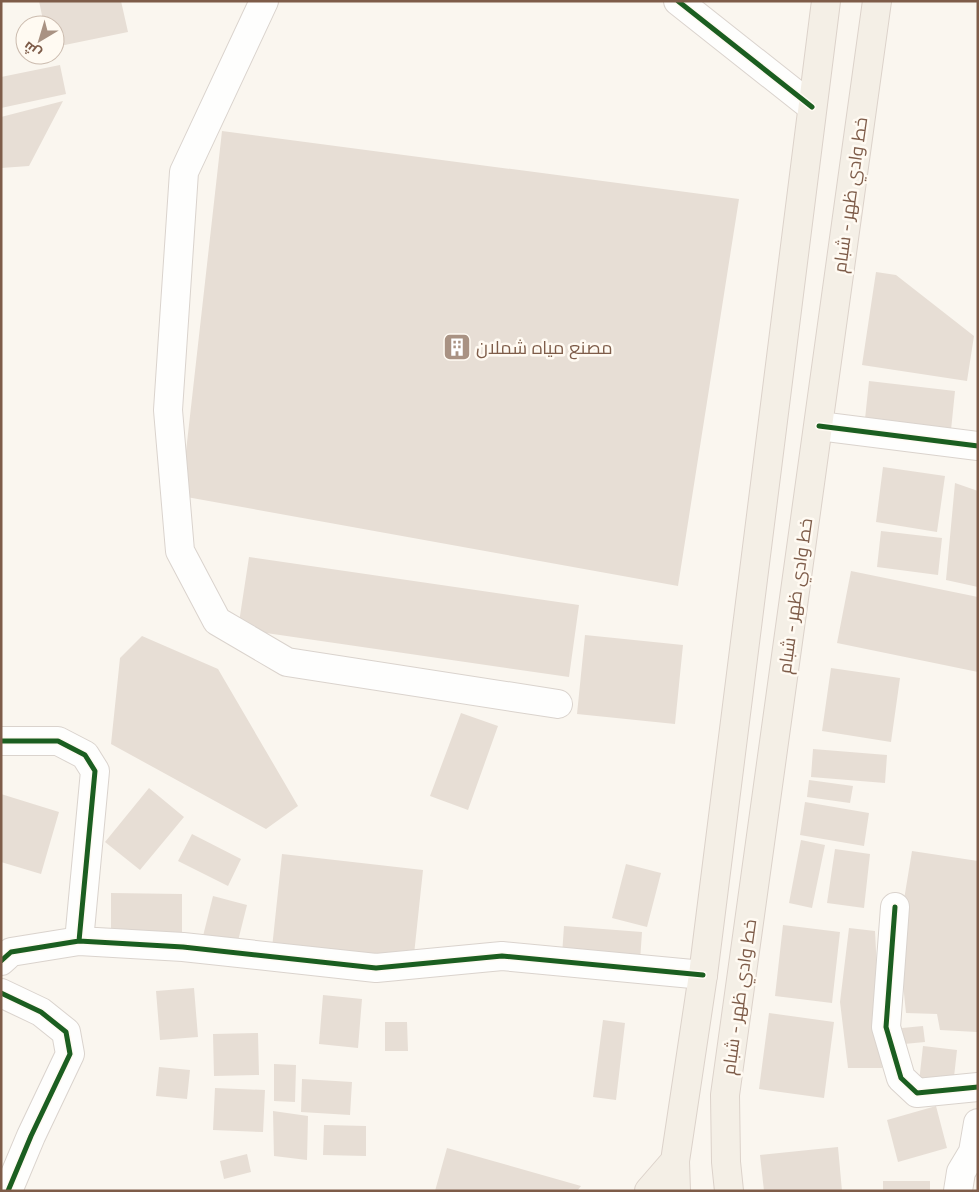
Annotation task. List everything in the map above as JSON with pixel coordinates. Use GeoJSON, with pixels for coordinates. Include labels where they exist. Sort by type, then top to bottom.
{"type":"FeatureCollection","features":[{"type":"Feature","properties":{"kind":"main road"},"geometry":{"type":"LineString","coordinates":[[676,1191],[675,1162],[703,975],[826,1]]}},
{"type":"Feature","properties":{"kind":"main road","name":"خط وادي ظهر - شبام"},"geometry":{"type":"LineString","coordinates":[[728,1191],[725,1095],[877,1]]}},
{"type":"Feature","properties":{"kind":"main road"},"geometry":{"type":"LineString","coordinates":[[649,1191],[675,1162]]}},
{"type":"Feature","properties":{"kind":"street"},"geometry":{"type":"LineString","coordinates":[[264,1],[184,172],[168,410],[180,551],[217,622],[287,662],[558,704]]}},
{"type":"Feature","properties":{"kind":"street"},"geometry":{"type":"LineString","coordinates":[[678,1],[812,107]]}},
{"type":"Feature","properties":{"kind":"street"},"geometry":{"type":"LineString","coordinates":[[819,426],[978,446]]}},
{"type":"Feature","properties":{"kind":"street"},"geometry":{"type":"LineString","coordinates":[[1,741],[58,741],[85,756],[95,771],[79,941]]}},
{"type":"Feature","properties":{"kind":"street"},"geometry":{"type":"LineString","coordinates":[[895,907],[886,1027],[901,1078],[917,1093],[978,1087]]}},
{"type":"Feature","properties":{"kind":"street"},"geometry":{"type":"LineString","coordinates":[[1,961],[11,952],[79,941],[183,947],[376,968],[502,956],[703,975]]}},
{"type":"Feature","properties":{"kind":"street"},"geometry":{"type":"LineString","coordinates":[[1,993],[41,1012],[66,1032],[70,1054],[31,1136],[8,1191]]}},
{"type":"Feature","properties":{"kind":"street"},"geometry":{"type":"LineString","coordinates":[[958,1191],[961,1172],[975,1153],[978,1123]]}},
{"type":"Feature","properties":{"kind":"building"},"geometry":{"type":"Polygon","coordinates":[[[39,1],[121,1],[128,32],[65,45],[65,15],[42,15],[39,1]]]}},
{"type":"Feature","properties":{"kind":"building"},"geometry":{"type":"Polygon","coordinates":[[[60,65],[66,94],[1,108],[1,77],[60,65]]]}},
{"type":"Feature","properties":{"kind":"building"},"geometry":{"type":"Polygon","coordinates":[[[63,101],[29,166],[1,168],[1,117],[63,101]]]}},
{"type":"Feature","properties":{"kind":"building","name":"مصنع مياه شملان"},"geometry":{"type":"Polygon","coordinates":[[[222,131],[739,199],[678,586],[181,496],[222,131]]]}},
{"type":"Feature","properties":{"kind":"building"},"geometry":{"type":"Polygon","coordinates":[[[876,272],[896,275],[974,336],[967,381],[862,365],[876,272]]]}},
{"type":"Feature","properties":{"kind":"building"},"geometry":{"type":"Polygon","coordinates":[[[869,381],[955,391],[951,430],[865,419],[869,381]]]}},
{"type":"Feature","properties":{"kind":"building"},"geometry":{"type":"Polygon","coordinates":[[[883,467],[945,476],[937,532],[876,522],[883,467]]]}},
{"type":"Feature","properties":{"kind":"building"},"geometry":{"type":"Polygon","coordinates":[[[955,483],[978,491],[978,587],[946,580],[955,483]]]}},
{"type":"Feature","properties":{"kind":"building"},"geometry":{"type":"Polygon","coordinates":[[[881,531],[942,538],[938,575],[877,567],[881,531]]]}},
{"type":"Feature","properties":{"kind":"building"},"geometry":{"type":"Polygon","coordinates":[[[249,557],[579,605],[569,677],[238,629],[249,557]]]}},
{"type":"Feature","properties":{"kind":"building"},"geometry":{"type":"Polygon","coordinates":[[[851,571],[978,597],[978,672],[837,643],[851,571]]]}},
{"type":"Feature","properties":{"kind":"building"},"geometry":{"type":"Polygon","coordinates":[[[585,635],[683,645],[675,724],[577,714],[585,635]]]}},
{"type":"Feature","properties":{"kind":"building"},"geometry":{"type":"Polygon","coordinates":[[[142,636],[218,669],[298,806],[266,829],[111,744],[120,658],[142,636]]]}},
{"type":"Feature","properties":{"kind":"building"},"geometry":{"type":"Polygon","coordinates":[[[831,668],[900,678],[891,742],[822,731],[831,668]]]}},
{"type":"Feature","properties":{"kind":"building"},"geometry":{"type":"Polygon","coordinates":[[[461,713],[498,726],[468,810],[430,796],[461,713]]]}},
{"type":"Feature","properties":{"kind":"building"},"geometry":{"type":"Polygon","coordinates":[[[813,749],[887,755],[885,783],[811,777],[813,749]]]}},
{"type":"Feature","properties":{"kind":"building"},"geometry":{"type":"Polygon","coordinates":[[[809,780],[853,786],[850,803],[807,797],[809,780]]]}},
{"type":"Feature","properties":{"kind":"building"},"geometry":{"type":"Polygon","coordinates":[[[149,788],[184,817],[140,870],[105,842],[149,788]]]}},
{"type":"Feature","properties":{"kind":"building"},"geometry":{"type":"Polygon","coordinates":[[[1,794],[59,812],[41,874],[1,862],[1,794]]]}},
{"type":"Feature","properties":{"kind":"building"},"geometry":{"type":"Polygon","coordinates":[[[805,802],[869,813],[864,846],[800,835],[805,802]]]}},
{"type":"Feature","properties":{"kind":"building"},"geometry":{"type":"Polygon","coordinates":[[[192,834],[241,859],[228,886],[178,861],[192,834]]]}},
{"type":"Feature","properties":{"kind":"building"},"geometry":{"type":"Polygon","coordinates":[[[801,840],[825,845],[812,908],[789,903],[801,840]]]}},
{"type":"Feature","properties":{"kind":"building"},"geometry":{"type":"Polygon","coordinates":[[[835,849],[870,854],[864,908],[827,903],[835,849]]]}},
{"type":"Feature","properties":{"kind":"building"},"geometry":{"type":"Polygon","coordinates":[[[912,851],[978,861],[977,1032],[940,1030],[937,1014],[906,1013],[898,936],[912,851]]]}},
{"type":"Feature","properties":{"kind":"building"},"geometry":{"type":"Polygon","coordinates":[[[282,854],[423,870],[413,964],[272,948],[282,854]]]}},
{"type":"Feature","properties":{"kind":"building"},"geometry":{"type":"Polygon","coordinates":[[[626,864],[661,873],[647,927],[612,918],[626,864]]]}},
{"type":"Feature","properties":{"kind":"building"},"geometry":{"type":"Polygon","coordinates":[[[111,893],[182,894],[182,943],[111,942],[111,893]]]}},
{"type":"Feature","properties":{"kind":"building"},"geometry":{"type":"Polygon","coordinates":[[[213,896],[247,905],[236,949],[202,940],[213,896]]]}},
{"type":"Feature","properties":{"kind":"building"},"geometry":{"type":"Polygon","coordinates":[[[783,925],[840,932],[832,1003],[775,996],[783,925]]]}},
{"type":"Feature","properties":{"kind":"building"},"geometry":{"type":"Polygon","coordinates":[[[564,926],[642,932],[640,961],[562,955],[564,926]]]}},
{"type":"Feature","properties":{"kind":"building"},"geometry":{"type":"Polygon","coordinates":[[[849,928],[875,931],[882,1068],[848,1068],[840,1002],[849,928]]]}},
{"type":"Feature","properties":{"kind":"building"},"geometry":{"type":"Polygon","coordinates":[[[194,988],[198,1037],[160,1040],[156,991],[194,988]]]}},
{"type":"Feature","properties":{"kind":"building"},"geometry":{"type":"Polygon","coordinates":[[[323,995],[362,999],[358,1048],[319,1044],[323,995]]]}},
{"type":"Feature","properties":{"kind":"building"},"geometry":{"type":"Polygon","coordinates":[[[769,1013],[834,1022],[824,1098],[759,1089],[769,1013]]]}},
{"type":"Feature","properties":{"kind":"building"},"geometry":{"type":"Polygon","coordinates":[[[603,1020],[625,1023],[616,1100],[593,1097],[603,1020]]]}},
{"type":"Feature","properties":{"kind":"building"},"geometry":{"type":"Polygon","coordinates":[[[385,1022],[407,1022],[408,1051],[385,1051],[385,1022]]]}},
{"type":"Feature","properties":{"kind":"building"},"geometry":{"type":"Polygon","coordinates":[[[923,1026],[925,1042],[904,1044],[902,1028],[923,1026]]]}},
{"type":"Feature","properties":{"kind":"building"},"geometry":{"type":"Polygon","coordinates":[[[258,1033],[259,1075],[214,1076],[213,1034],[258,1033]]]}},
{"type":"Feature","properties":{"kind":"building"},"geometry":{"type":"Polygon","coordinates":[[[923,1046],[957,1050],[953,1086],[919,1082],[923,1046]]]}},
{"type":"Feature","properties":{"kind":"building"},"geometry":{"type":"Polygon","coordinates":[[[274,1064],[296,1065],[295,1102],[274,1101],[274,1064]]]}},
{"type":"Feature","properties":{"kind":"building"},"geometry":{"type":"Polygon","coordinates":[[[159,1067],[190,1070],[187,1099],[156,1096],[159,1067]]]}},
{"type":"Feature","properties":{"kind":"building"},"geometry":{"type":"Polygon","coordinates":[[[302,1079],[352,1082],[350,1115],[301,1112],[302,1079]]]}},
{"type":"Feature","properties":{"kind":"building"},"geometry":{"type":"Polygon","coordinates":[[[215,1088],[265,1090],[263,1132],[213,1130],[215,1088]]]}},
{"type":"Feature","properties":{"kind":"building"},"geometry":{"type":"Polygon","coordinates":[[[936,1106],[947,1148],[898,1162],[887,1120],[936,1106]]]}},
{"type":"Feature","properties":{"kind":"building"},"geometry":{"type":"Polygon","coordinates":[[[273,1111],[308,1116],[307,1160],[274,1156],[273,1111]]]}},
{"type":"Feature","properties":{"kind":"building"},"geometry":{"type":"Polygon","coordinates":[[[324,1125],[366,1126],[366,1156],[323,1155],[324,1125]]]}},
{"type":"Feature","properties":{"kind":"building"},"geometry":{"type":"Polygon","coordinates":[[[838,1147],[842,1191],[764,1191],[760,1155],[838,1147]]]}},
{"type":"Feature","properties":{"kind":"building"},"geometry":{"type":"Polygon","coordinates":[[[447,1148],[581,1186],[577,1191],[435,1191],[447,1148]]]}},
{"type":"Feature","properties":{"kind":"building"},"geometry":{"type":"Polygon","coordinates":[[[247,1154],[251,1172],[224,1179],[220,1161],[247,1154]]]}},
{"type":"Feature","properties":{"kind":"building"},"geometry":{"type":"Polygon","coordinates":[[[883,1181],[930,1181],[930,1191],[883,1191],[883,1181]]]}},
{"type":"Feature","properties":{"kind":"cycle path"},"geometry":{"type":"LineString","coordinates":[[678,1],[812,107]]}},
{"type":"Feature","properties":{"kind":"cycle path"},"geometry":{"type":"LineString","coordinates":[[819,426],[978,446]]}},
{"type":"Feature","properties":{"kind":"cycle path"},"geometry":{"type":"LineString","coordinates":[[1,741],[58,741],[85,755],[95,771],[79,941]]}},
{"type":"Feature","properties":{"kind":"cycle path"},"geometry":{"type":"LineString","coordinates":[[895,907],[886,1027],[901,1078],[917,1093],[978,1087]]}},
{"type":"Feature","properties":{"kind":"cycle path"},"geometry":{"type":"LineString","coordinates":[[1,961],[11,952],[79,941],[183,947],[376,968],[502,956],[703,975]]}},
{"type":"Feature","properties":{"kind":"cycle path"},"geometry":{"type":"LineString","coordinates":[[1,993],[41,1012],[66,1032],[70,1054],[31,1136],[8,1191]]}},
{"type":"Feature","properties":{"kind":"place","name":"مصنع مياه شملان"},"geometry":{"type":"Point","coordinates":[457,347]}}]}
